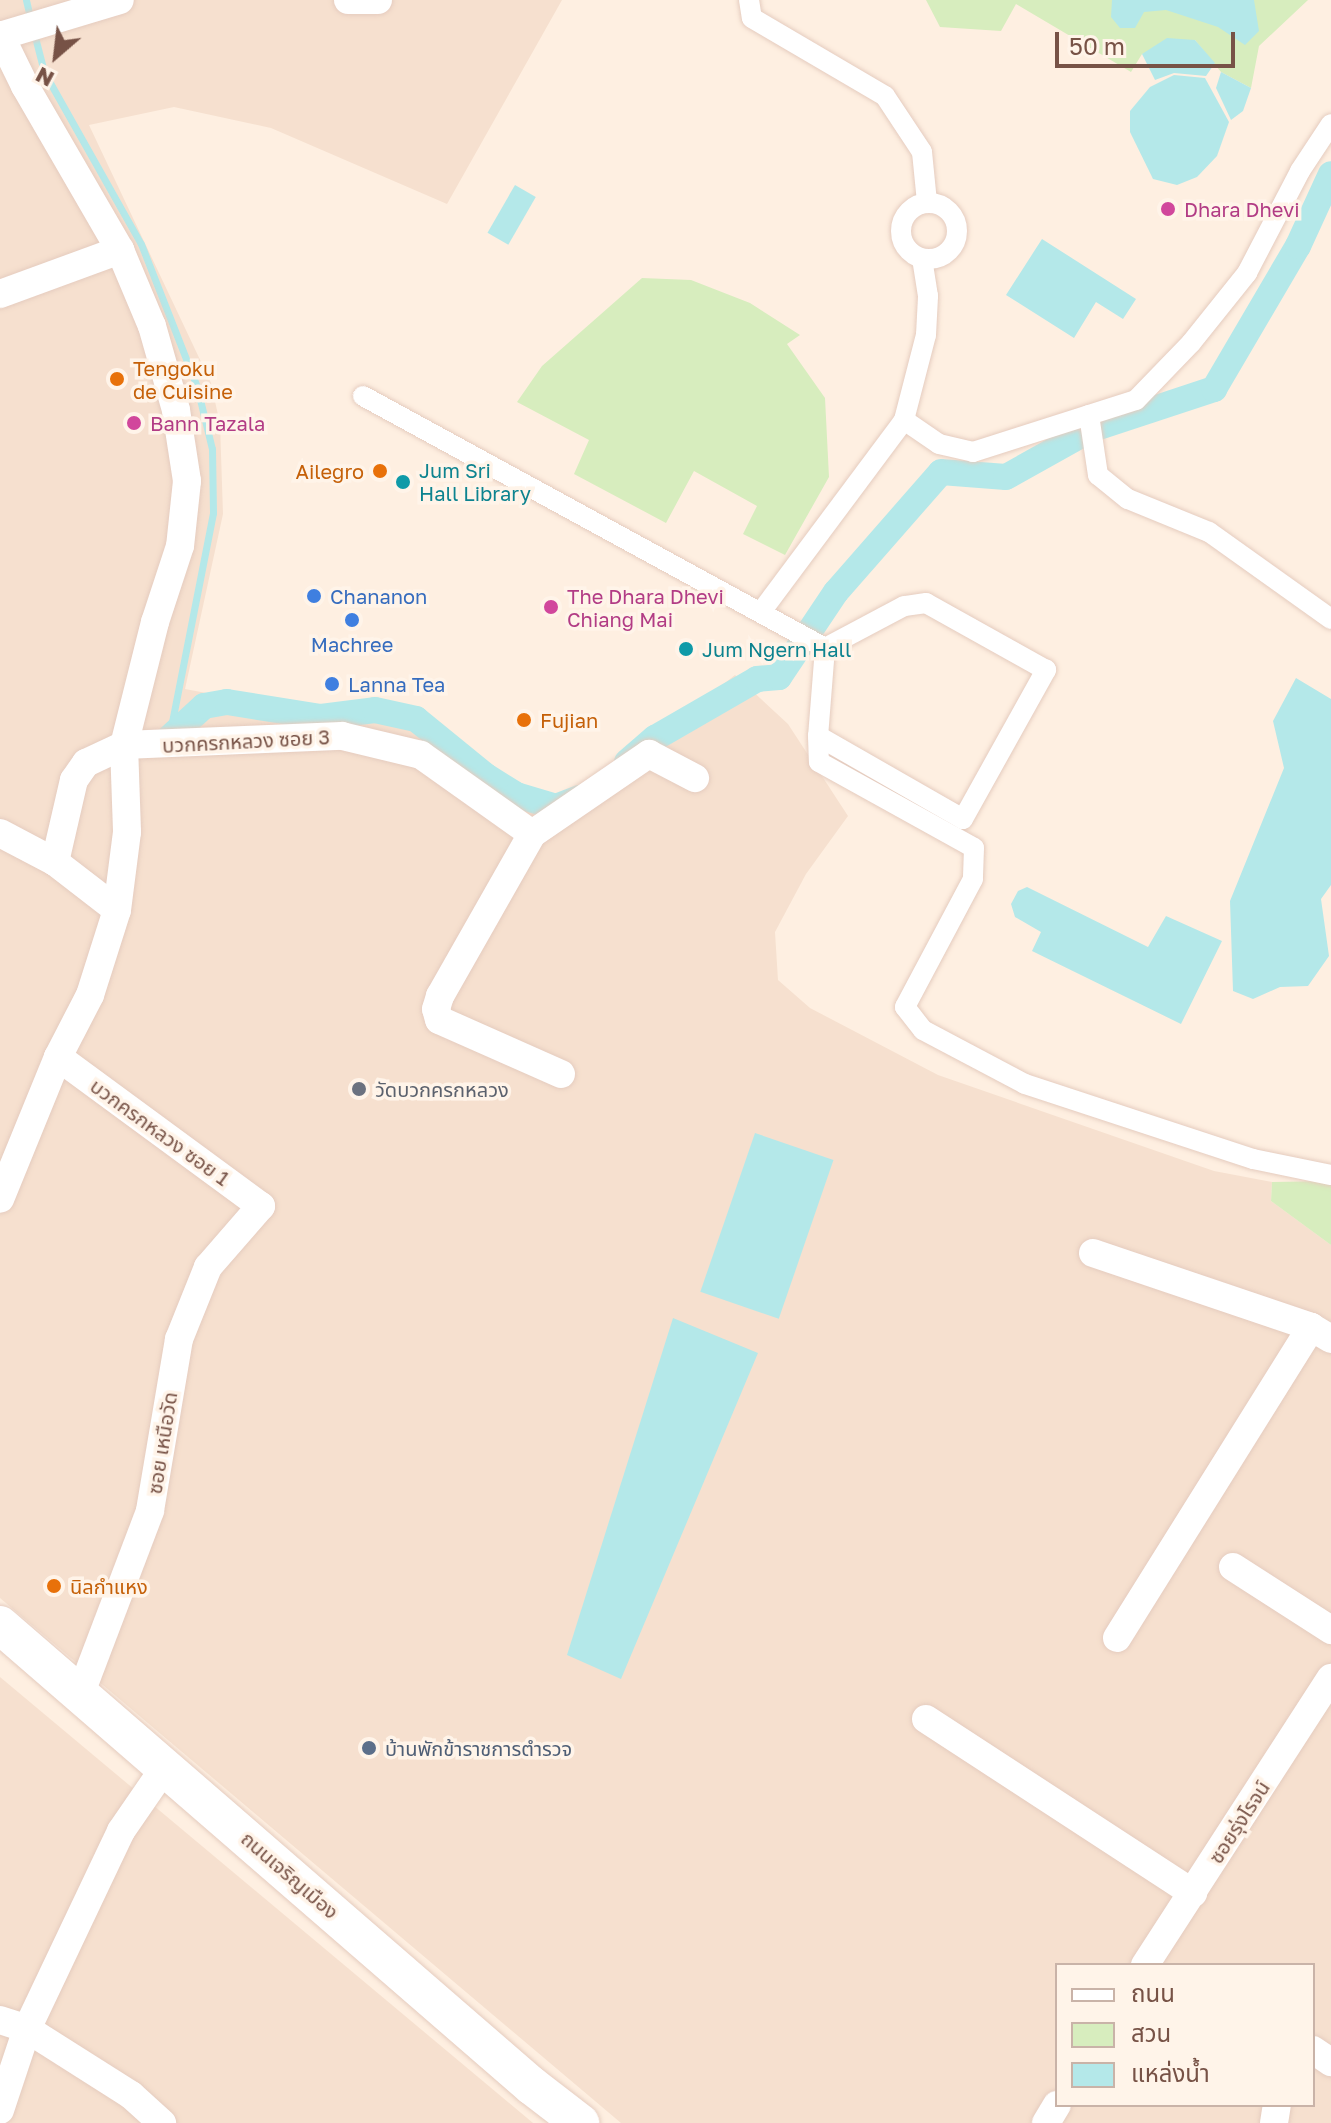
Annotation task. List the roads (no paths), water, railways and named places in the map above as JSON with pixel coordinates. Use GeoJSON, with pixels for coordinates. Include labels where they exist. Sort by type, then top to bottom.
{"type":"FeatureCollection","features":[{"type":"Feature","properties":{"kind":"main road","name":"ถนนเจริญเมือง"},"geometry":{"type":"LineString","coordinates":[[3,1632],[81,1693],[532,2086],[580,2123]]}},
{"type":"Feature","properties":{"kind":"street"},"geometry":{"type":"LineString","coordinates":[[0,1199],[58,1057],[90,995],[117,910],[127,832],[124,745],[155,622],[180,546],[187,481],[176,410],[152,326],[120,250],[25,86],[0,35],[120,0]]}},
{"type":"Feature","properties":{"kind":"street"},"geometry":{"type":"LineString","coordinates":[[348,0],[378,0]]}},
{"type":"Feature","properties":{"kind":"street"},"geometry":{"type":"LineString","coordinates":[[749,0],[752,18],[885,96],[922,152],[927,202]]}},
{"type":"Feature","properties":{"kind":"street"},"geometry":{"type":"LineString","coordinates":[[904,420],[939,444],[973,452],[1136,400],[1191,343],[1247,273],[1300,171],[1331,124]]}},
{"type":"Feature","properties":{"kind":"street"},"geometry":{"type":"LineString","coordinates":[[927,202],[943,206],[952,215],[958,231],[951,249],[942,256],[922,259],[906,248],[901,224],[909,210],[927,202]]}},
{"type":"Feature","properties":{"kind":"street"},"geometry":{"type":"LineString","coordinates":[[0,294],[120,250]]}},
{"type":"Feature","properties":{"kind":"street"},"geometry":{"type":"LineString","coordinates":[[770,616],[904,420],[926,335],[928,296],[922,259]]}},
{"type":"Feature","properties":{"kind":"street"},"geometry":{"type":"LineString","coordinates":[[363,396],[825,648]]}},
{"type":"Feature","properties":{"kind":"street"},"geometry":{"type":"LineString","coordinates":[[1089,415],[1098,475],[1128,499],[1209,532],[1331,619]]}},
{"type":"Feature","properties":{"kind":"street"},"geometry":{"type":"LineString","coordinates":[[818,736],[963,819],[1046,670],[926,603],[904,606],[825,648]]}},
{"type":"Feature","properties":{"kind":"street"},"geometry":{"type":"LineString","coordinates":[[825,648],[819,762],[974,848],[973,879],[905,1007],[923,1030],[1025,1084],[1225,1151],[1331,1175]]}},
{"type":"Feature","properties":{"kind":"street","name":"บวกครกหลวง ซอย 3"},"geometry":{"type":"LineString","coordinates":[[124,745],[342,736],[421,755],[532,834]]}},
{"type":"Feature","properties":{"kind":"street"},"geometry":{"type":"LineString","coordinates":[[55,862],[74,780],[86,763],[124,745]]}},
{"type":"Feature","properties":{"kind":"street"},"geometry":{"type":"LineString","coordinates":[[561,1074],[439,1020],[436,1009],[532,834],[649,754],[695,778]]}},
{"type":"Feature","properties":{"kind":"street"},"geometry":{"type":"LineString","coordinates":[[0,833],[55,862],[117,910]]}},
{"type":"Feature","properties":{"kind":"street","name":"บวกครกหลวง ซอย 1"},"geometry":{"type":"LineString","coordinates":[[58,1057],[261,1206]]}},
{"type":"Feature","properties":{"kind":"street","name":"ซอย เหนือวัด"},"geometry":{"type":"LineString","coordinates":[[81,1693],[150,1511],[179,1339],[208,1267],[261,1206]]}},
{"type":"Feature","properties":{"kind":"street"},"geometry":{"type":"LineString","coordinates":[[1093,1253],[1321,1333],[1117,1638]]}},
{"type":"Feature","properties":{"kind":"street"},"geometry":{"type":"LineString","coordinates":[[1233,1567],[1331,1630]]}},
{"type":"Feature","properties":{"kind":"street","name":"ซอยรุ่งโรจน์"},"geometry":{"type":"LineString","coordinates":[[1151,1963],[1331,1678]]}},
{"type":"Feature","properties":{"kind":"street"},"geometry":{"type":"LineString","coordinates":[[926,1719],[1193,1893]]}},
{"type":"Feature","properties":{"kind":"street"},"geometry":{"type":"LineString","coordinates":[[0,2110],[27,2029],[121,1831],[165,1767]]}},
{"type":"Feature","properties":{"kind":"street"},"geometry":{"type":"LineString","coordinates":[[0,2020],[27,2029],[131,2095],[162,2123]]}},
{"type":"Feature","properties":{"kind":"water"},"geometry":{"type":"Polygon","coordinates":[[[1112,0],[1254,0],[1259,31],[1245,45],[1218,27],[1166,10],[1144,12],[1135,28],[1120,28],[1111,17],[1112,0]]]}},
{"type":"Feature","properties":{"kind":"water"},"geometry":{"type":"Polygon","coordinates":[[[1167,38],[1195,40],[1215,63],[1206,76],[1174,73],[1155,80],[1142,54],[1167,38]]]}},
{"type":"Feature","properties":{"kind":"water"},"geometry":{"type":"Polygon","coordinates":[[[1221,72],[1251,88],[1243,111],[1231,120],[1216,88],[1221,72]]]}},
{"type":"Feature","properties":{"kind":"water"},"geometry":{"type":"Polygon","coordinates":[[[1174,75],[1205,78],[1229,122],[1217,156],[1197,177],[1177,185],[1153,179],[1130,132],[1130,111],[1150,87],[1174,75]]]}},
{"type":"Feature","properties":{"kind":"water"},"geometry":{"type":"Polygon","coordinates":[[[515,185],[536,197],[508,245],[488,233],[515,185]]]}},
{"type":"Feature","properties":{"kind":"water"},"geometry":{"type":"Polygon","coordinates":[[[1042,239],[1136,299],[1123,319],[1096,302],[1074,338],[1006,295],[1042,239]]]}},
{"type":"Feature","properties":{"kind":"water"},"geometry":{"type":"Polygon","coordinates":[[[1296,678],[1331,699],[1331,885],[1321,899],[1329,956],[1308,986],[1280,987],[1253,999],[1233,991],[1230,901],[1284,768],[1273,721],[1296,678]]]}},
{"type":"Feature","properties":{"kind":"water"},"geometry":{"type":"Polygon","coordinates":[[[1027,887],[1148,947],[1166,916],[1222,941],[1181,1024],[1032,951],[1041,932],[1015,917],[1011,904],[1018,891],[1027,887]]]}},
{"type":"Feature","properties":{"kind":"water"},"geometry":{"type":"Polygon","coordinates":[[[755,1133],[833,1160],[779,1319],[700,1292],[755,1133]]]}},
{"type":"Feature","properties":{"kind":"water"},"geometry":{"type":"Polygon","coordinates":[[[673,1318],[758,1353],[621,1679],[567,1655],[673,1318]]]}},
{"type":"Feature","properties":{"kind":"waterway"},"geometry":{"type":"LineString","coordinates":[[26,0],[31,21]]}},
{"type":"Feature","properties":{"kind":"waterway"},"geometry":{"type":"LineString","coordinates":[[34,33],[44,72],[141,244],[197,387],[212,449],[213,513],[169,737]]}},
{"type":"Feature","properties":{"kind":"waterway"},"geometry":{"type":"LineString","coordinates":[[627,762],[655,738],[757,679],[779,677],[836,592],[941,472],[1006,477],[1090,430],[1214,389],[1298,246],[1331,174]]}},
{"type":"Feature","properties":{"kind":"waterway"},"geometry":{"type":"LineString","coordinates":[[168,739],[204,706],[227,702],[321,717],[375,710],[416,719],[486,776],[516,795],[556,807],[580,798]]}},
{"type":"Feature","properties":{"kind":"place","name":"Dhara Dhevi"},"geometry":{"type":"Point","coordinates":[1168,209]}},
{"type":"Feature","properties":{"kind":"place","name":"Tengoku de Cuisine"},"geometry":{"type":"Point","coordinates":[117,379]}},
{"type":"Feature","properties":{"kind":"place","name":"Bann Tazala"},"geometry":{"type":"Point","coordinates":[134,423]}},
{"type":"Feature","properties":{"kind":"place","name":"Ailegro"},"geometry":{"type":"Point","coordinates":[380,471]}},
{"type":"Feature","properties":{"kind":"place","name":"Jum Sri Hall Library"},"geometry":{"type":"Point","coordinates":[403,482]}},
{"type":"Feature","properties":{"kind":"place","name":"Chananon"},"geometry":{"type":"Point","coordinates":[314,596]}},
{"type":"Feature","properties":{"kind":"place","name":"The Dhara Dhevi Chiang Mai"},"geometry":{"type":"Point","coordinates":[551,607]}},
{"type":"Feature","properties":{"kind":"place","name":"Machree"},"geometry":{"type":"Point","coordinates":[352,620]}},
{"type":"Feature","properties":{"kind":"place","name":"Jum Ngern Hall"},"geometry":{"type":"Point","coordinates":[686,649]}},
{"type":"Feature","properties":{"kind":"place","name":"Lanna Tea"},"geometry":{"type":"Point","coordinates":[332,684]}},
{"type":"Feature","properties":{"kind":"place","name":"Fujian"},"geometry":{"type":"Point","coordinates":[524,720]}},
{"type":"Feature","properties":{"kind":"place","name":"วัดบวกครกหลวง"},"geometry":{"type":"Point","coordinates":[359,1089]}},
{"type":"Feature","properties":{"kind":"place","name":"นิลกําแหง"},"geometry":{"type":"Point","coordinates":[54,1586]}},
{"type":"Feature","properties":{"kind":"place","name":"บ้านพักข้าราชการตำรวจ"},"geometry":{"type":"Point","coordinates":[369,1748]}}]}
